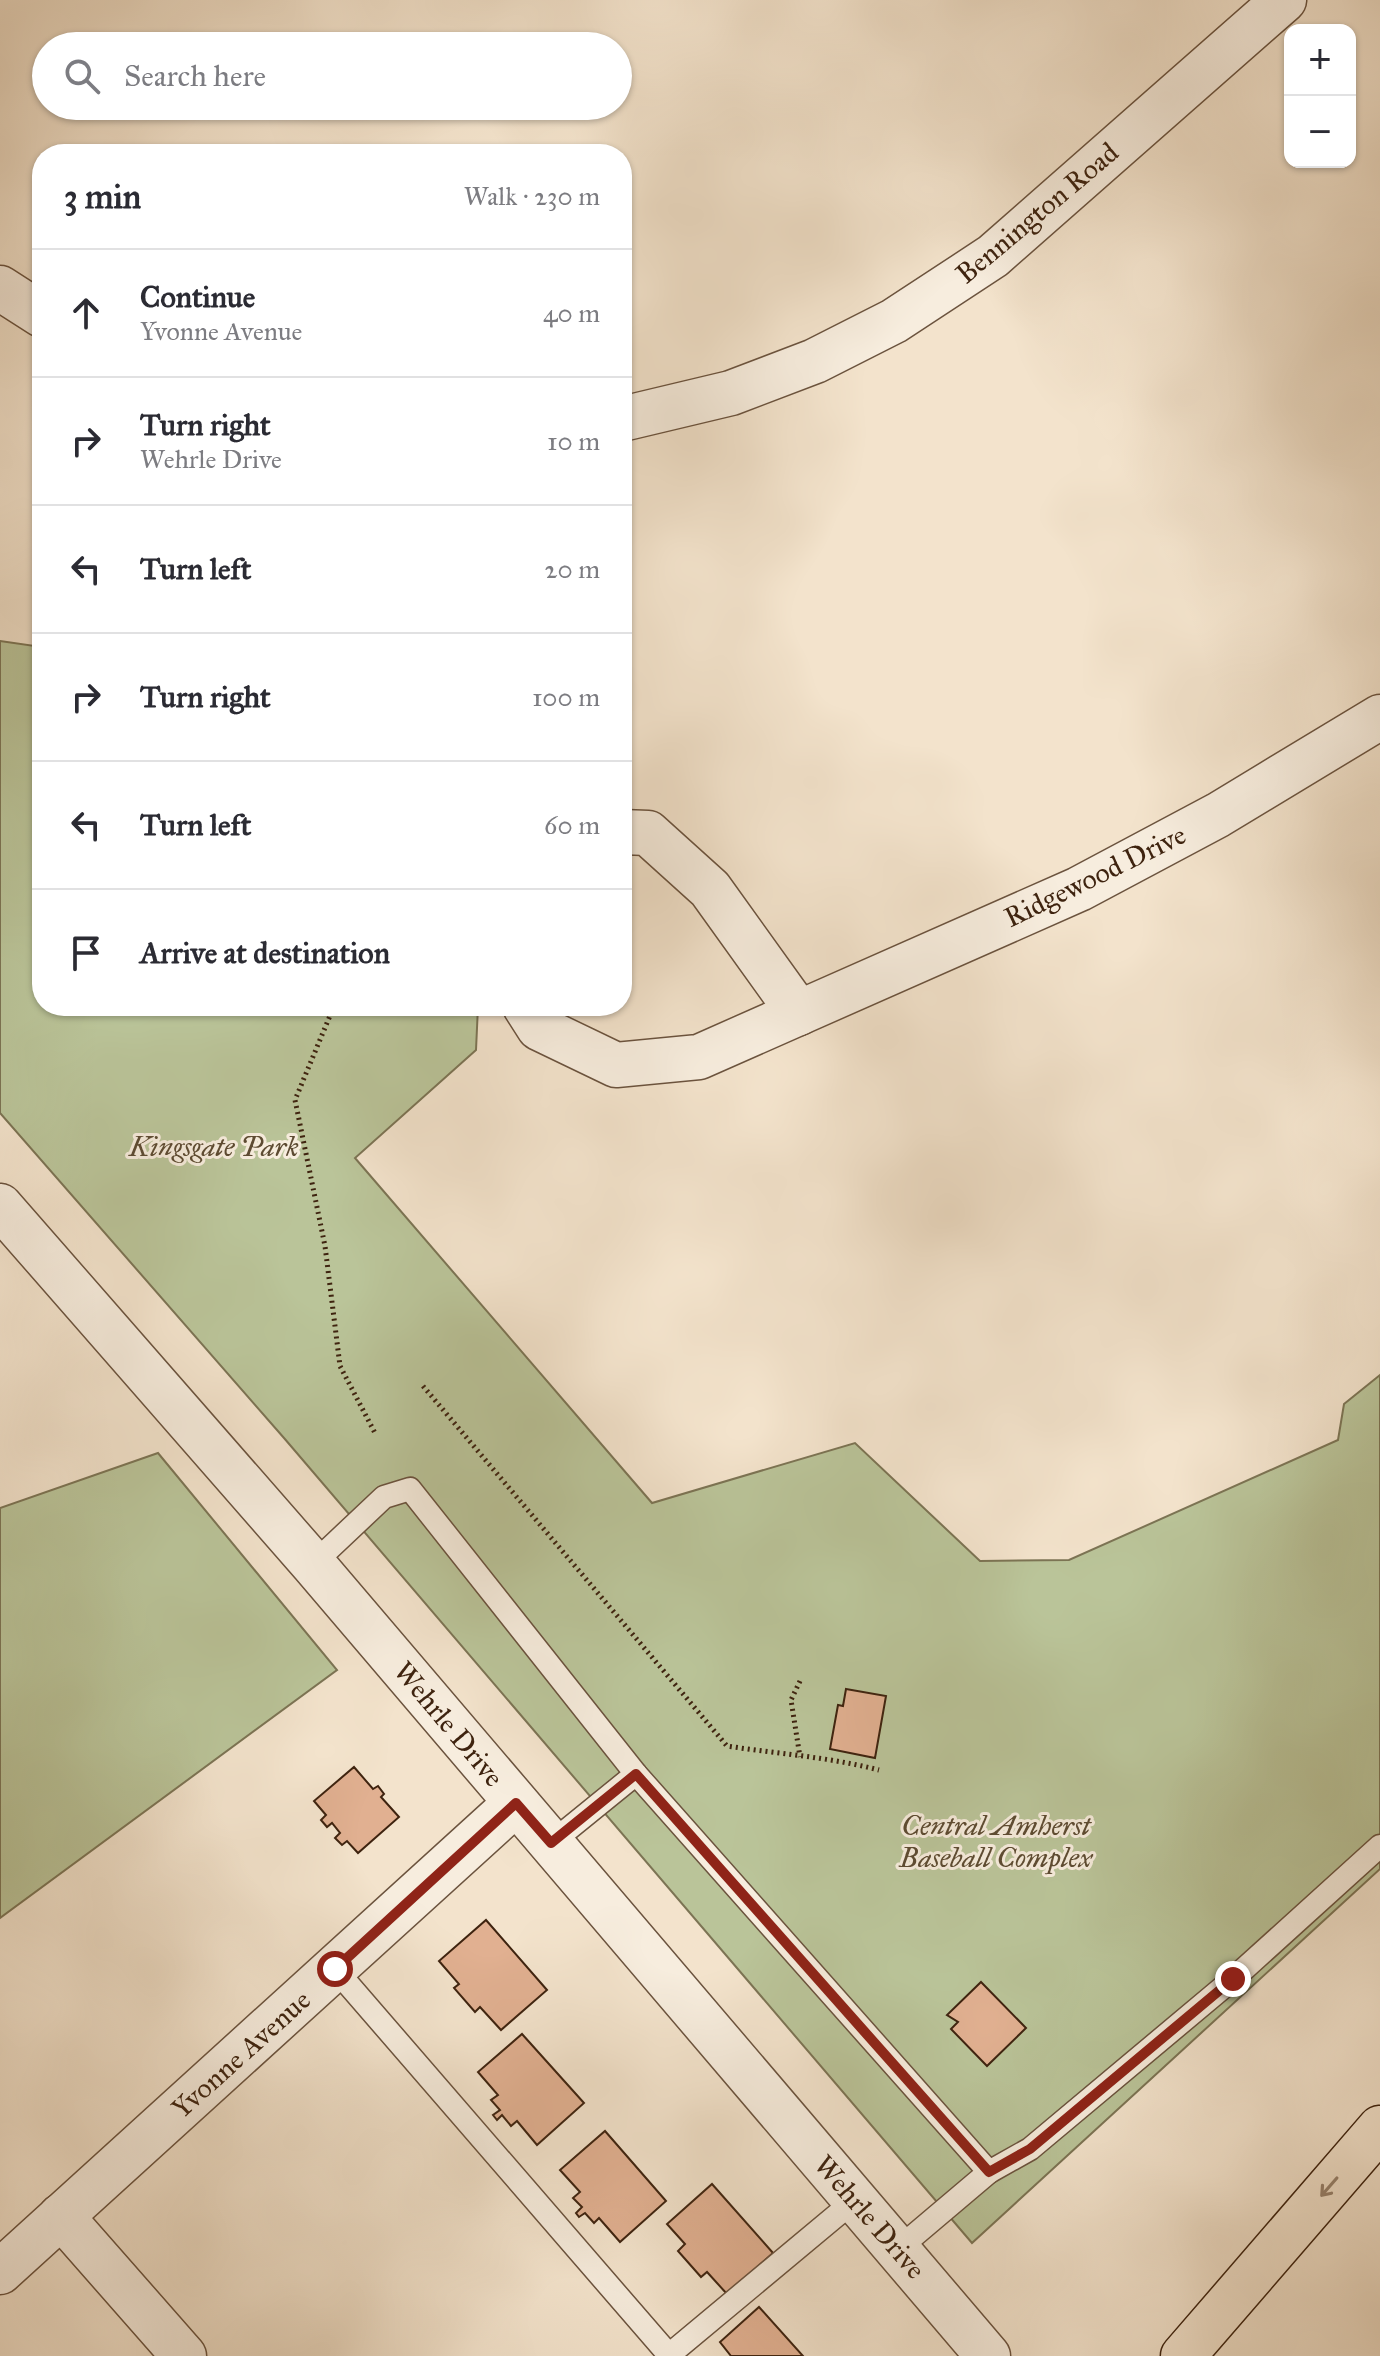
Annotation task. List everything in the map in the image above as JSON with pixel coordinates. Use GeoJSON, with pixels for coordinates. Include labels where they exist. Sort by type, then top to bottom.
{"type":"FeatureCollection","features":[{"type":"Feature","properties":{"kind":"highway"},"geometry":{"type":"LineString","coordinates":[[1184,2355],[1380,2128]]}},
{"type":"Feature","properties":{"kind":"street","name":"Bennington Road"},"geometry":{"type":"LineString","coordinates":[[632,417],[731,393],[815,361],[894,321],[993,256],[1284,0]]}},
{"type":"Feature","properties":{"kind":"street"},"geometry":{"type":"LineString","coordinates":[[0,288],[32,309]]}},
{"type":"Feature","properties":{"kind":"street","name":"Ridgewood Drive"},"geometry":{"type":"LineString","coordinates":[[531,1016],[539,1028],[616,1065],[699,1057],[1079,889],[1218,815],[1380,717]]}},
{"type":"Feature","properties":{"kind":"street"},"geometry":{"type":"LineString","coordinates":[[632,832],[648,833],[710,889],[799,1013]]}},
{"type":"Feature","properties":{"kind":"street","name":"Wehrle Drive"},"geometry":{"type":"LineString","coordinates":[[0,1206],[313,1564],[988,2356]]}},
{"type":"Feature","properties":{"kind":"street","name":"Yvonne Avenue"},"geometry":{"type":"LineString","coordinates":[[0,2272],[516,1803]]}},
{"type":"Feature","properties":{"kind":"street"},"geometry":{"type":"LineString","coordinates":[[61,2216],[184,2356]]}},
{"type":"Feature","properties":{"kind":"lane"},"geometry":{"type":"LineString","coordinates":[[313,1564],[384,1497],[410,1489],[636,1774],[989,2172]]}},
{"type":"Feature","properties":{"kind":"lane"},"geometry":{"type":"LineString","coordinates":[[551,1843],[636,1774]]}},
{"type":"Feature","properties":{"kind":"lane"},"geometry":{"type":"LineString","coordinates":[[898,2249],[989,2172],[1042,2139],[1233,1979],[1380,1846]]}},
{"type":"Feature","properties":{"kind":"lane"},"geometry":{"type":"LineString","coordinates":[[335,1969],[669,2355],[855,2200]]}},
{"type":"Feature","properties":{"kind":"path"},"geometry":{"type":"LineString","coordinates":[[330,1016],[295,1100],[325,1246],[340,1366],[375,1433]]}},
{"type":"Feature","properties":{"kind":"path"},"geometry":{"type":"LineString","coordinates":[[423,1386],[727,1746],[800,1757],[828,1757],[879,1770]]}},
{"type":"Feature","properties":{"kind":"path"},"geometry":{"type":"LineString","coordinates":[[800,1681],[791,1700],[800,1757]]}},
{"type":"Feature","properties":{"kind":"green space","name":"Central Amherst Baseball Complex"},"geometry":{"type":"Polygon","coordinates":[[[0,641],[32,646],[32,1016],[478,1016],[476,1050],[355,1158],[652,1503],[855,1443],[980,1561],[1069,1560],[1338,1440],[1344,1404],[1380,1375],[1380,1869],[972,2243],[284,1438],[0,1113],[0,641]]]}},
{"type":"Feature","properties":{"kind":"green space"},"geometry":{"type":"Polygon","coordinates":[[[158,1453],[337,1670],[0,1918],[0,1508],[158,1453]]]}},
{"type":"Feature","properties":{"kind":"building"},"geometry":{"type":"Polygon","coordinates":[[[846,1689],[886,1696],[875,1758],[830,1749],[838,1705],[843,1706],[846,1689]]]}},
{"type":"Feature","properties":{"kind":"building"},"geometry":{"type":"Polygon","coordinates":[[[354,1767],[373,1789],[378,1786],[384,1794],[381,1797],[399,1817],[358,1853],[347,1841],[342,1845],[335,1838],[340,1833],[332,1823],[327,1827],[321,1820],[326,1815],[314,1801],[354,1767]]]}},
{"type":"Feature","properties":{"kind":"building"},"geometry":{"type":"Polygon","coordinates":[[[486,1920],[547,1990],[501,2030],[480,2007],[475,2012],[454,1988],[459,1984],[439,1961],[486,1920]]]}},
{"type":"Feature","properties":{"kind":"building"},"geometry":{"type":"Polygon","coordinates":[[[981,1982],[1026,2028],[987,2066],[951,2029],[958,2022],[947,2015],[981,1982]]]}},
{"type":"Feature","properties":{"kind":"building"},"geometry":{"type":"Polygon","coordinates":[[[522,2034],[584,2103],[537,2145],[517,2121],[511,2126],[502,2115],[497,2120],[493,2115],[500,2110],[491,2100],[498,2095],[478,2072],[522,2034]]]}},
{"type":"Feature","properties":{"kind":"building"},"geometry":{"type":"Polygon","coordinates":[[[605,2131],[666,2201],[620,2242],[599,2218],[594,2223],[585,2213],[579,2217],[576,2213],[582,2207],[573,2198],[580,2192],[560,2170],[605,2131]]]}},
{"type":"Feature","properties":{"kind":"building"},"geometry":{"type":"Polygon","coordinates":[[[712,2184],[773,2253],[727,2294],[707,2272],[701,2277],[678,2251],[685,2244],[667,2224],[712,2184]]]}},
{"type":"Feature","properties":{"kind":"building"},"geometry":{"type":"Polygon","coordinates":[[[759,2307],[803,2356],[731,2356],[720,2342],[759,2307]]]}},
{"type":"Feature","properties":{"kind":"route"},"geometry":{"type":"LineString","coordinates":[[335,1969],[516,1803],[551,1843],[636,1774],[989,2172],[1030,2149],[1233,1979]]}},
{"type":"Feature","properties":{"kind":"park label","name":"Kingsgate Park"},"geometry":{"type":"Point","coordinates":[214,1146]}}]}
